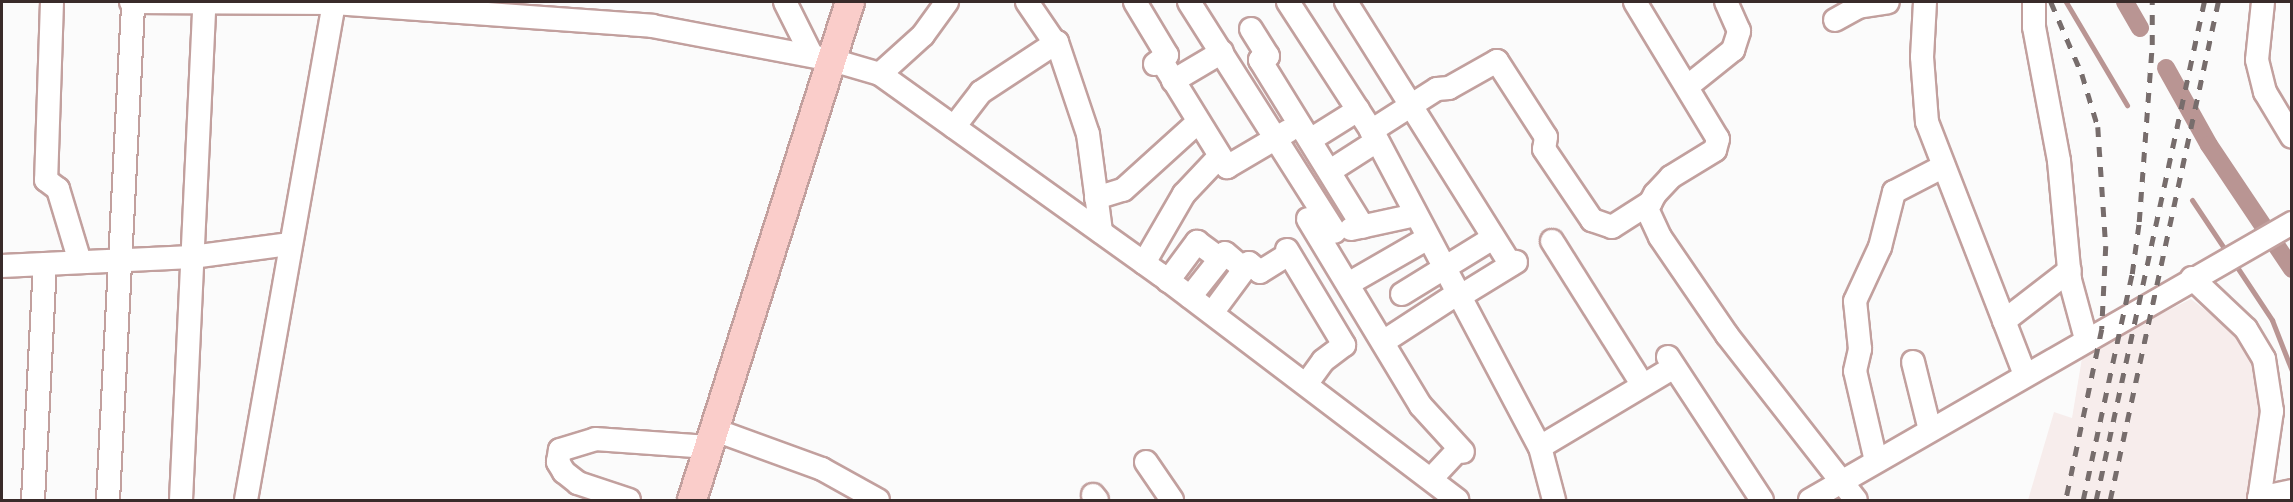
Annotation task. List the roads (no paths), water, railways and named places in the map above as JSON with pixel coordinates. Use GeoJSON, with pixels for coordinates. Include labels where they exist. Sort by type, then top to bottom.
{"type":"FeatureCollection","features":[{"type":"Feature","properties":{"kind":"main road"},"geometry":{"type":"LineString","coordinates":[[692,501],[822,58],[850,2]]}},
{"type":"Feature","properties":{"kind":"street"},"geometry":{"type":"LineString","coordinates":[[52,2],[46,180],[58,189],[80,262]]}},
{"type":"Feature","properties":{"kind":"street"},"geometry":{"type":"LineString","coordinates":[[108,501],[132,2],[204,5],[333,3],[651,27],[822,58],[880,74],[1190,297],[1457,501]]}},
{"type":"Feature","properties":{"kind":"street"},"geometry":{"type":"LineString","coordinates":[[784,2],[822,58]]}},
{"type":"Feature","properties":{"kind":"street"},"geometry":{"type":"LineString","coordinates":[[880,74],[923,35],[947,2]]}},
{"type":"Feature","properties":{"kind":"street"},"geometry":{"type":"LineString","coordinates":[[1028,2],[1055,43],[1088,134],[1101,232]]}},
{"type":"Feature","properties":{"kind":"street"},"geometry":{"type":"LineString","coordinates":[[1137,2],[1167,55],[1158,62],[1173,81],[1218,158],[1227,167],[1275,138],[1305,132],[1358,110]]}},
{"type":"Feature","properties":{"kind":"street"},"geometry":{"type":"LineString","coordinates":[[1189,2],[1275,138],[1348,284],[1421,406],[1461,451],[1431,479]]}},
{"type":"Feature","properties":{"kind":"street"},"geometry":{"type":"LineString","coordinates":[[1288,2],[1374,136],[1540,447],[1554,501]]}},
{"type":"Feature","properties":{"kind":"street"},"geometry":{"type":"LineString","coordinates":[[1346,2],[1493,238],[1513,264],[1383,342]]}},
{"type":"Feature","properties":{"kind":"street"},"geometry":{"type":"LineString","coordinates":[[1635,2],[1719,139],[1715,150],[1671,177],[1647,209],[1660,237],[1727,335],[1844,480],[1856,501]]}},
{"type":"Feature","properties":{"kind":"street"},"geometry":{"type":"LineString","coordinates":[[1688,86],[1732,50],[1739,31],[1726,2]]}},
{"type":"Feature","properties":{"kind":"street"},"geometry":{"type":"LineString","coordinates":[[1835,20],[1856,4],[1888,2]]}},
{"type":"Feature","properties":{"kind":"street"},"geometry":{"type":"LineString","coordinates":[[1900,2],[1925,2],[1922,57],[1927,122],[2025,375]]}},
{"type":"Feature","properties":{"kind":"street"},"geometry":{"type":"LineString","coordinates":[[2034,2],[2034,27],[2059,161],[2070,270],[2086,339]]}},
{"type":"Feature","properties":{"kind":"street"},"geometry":{"type":"LineString","coordinates":[[2262,2],[2257,60],[2265,92],[2292,137]]}},
{"type":"Feature","properties":{"kind":"street"},"geometry":{"type":"LineString","coordinates":[[246,501],[333,3]]}},
{"type":"Feature","properties":{"kind":"street"},"geometry":{"type":"LineString","coordinates":[[181,501],[204,5]]}},
{"type":"Feature","properties":{"kind":"street"},"geometry":{"type":"LineString","coordinates":[[1251,29],[1268,56],[1260,60],[1363,228]]}},
{"type":"Feature","properties":{"kind":"street"},"geometry":{"type":"LineString","coordinates":[[954,127],[981,92],[1055,43]]}},
{"type":"Feature","properties":{"kind":"street"},"geometry":{"type":"LineString","coordinates":[[1173,81],[1222,52]]}},
{"type":"Feature","properties":{"kind":"street"},"geometry":{"type":"LineString","coordinates":[[1330,171],[1410,106],[1437,89],[1449,88],[1497,61],[1546,137],[1544,149],[1592,219],[1612,227],[1651,202]]}},
{"type":"Feature","properties":{"kind":"street"},"geometry":{"type":"LineString","coordinates":[[1254,105],[1279,90]]}},
{"type":"Feature","properties":{"kind":"street"},"geometry":{"type":"LineString","coordinates":[[1096,198],[1123,190],[1197,123]]}},
{"type":"Feature","properties":{"kind":"street"},"geometry":{"type":"LineString","coordinates":[[1144,263],[1184,194],[1218,158]]}},
{"type":"Feature","properties":{"kind":"street"},"geometry":{"type":"LineString","coordinates":[[1876,461],[1855,370],[1860,349],[1855,301],[1880,248],[1894,192],[1944,166]]}},
{"type":"Feature","properties":{"kind":"street"},"geometry":{"type":"LineString","coordinates":[[1212,314],[1249,263],[1260,272],[1327,239],[1416,215]]}},
{"type":"Feature","properties":{"kind":"street"},"geometry":{"type":"LineString","coordinates":[[1308,219],[1327,239]]}},
{"type":"Feature","properties":{"kind":"street"},"geometry":{"type":"LineString","coordinates":[[1810,501],[2086,339],[2287,225]]}},
{"type":"Feature","properties":{"kind":"street"},"geometry":{"type":"LineString","coordinates":[[1348,284],[1428,238]]}},
{"type":"Feature","properties":{"kind":"street"},"geometry":{"type":"LineString","coordinates":[[1402,294],[1493,238]]}},
{"type":"Feature","properties":{"kind":"street"},"geometry":{"type":"LineString","coordinates":[[1552,241],[1642,384]]}},
{"type":"Feature","properties":{"kind":"street"},"geometry":{"type":"LineString","coordinates":[[1168,281],[1197,242],[1220,259]]}},
{"type":"Feature","properties":{"kind":"street"},"geometry":{"type":"LineString","coordinates":[[2,266],[192,257],[290,244]]}},
{"type":"Feature","properties":{"kind":"street"},"geometry":{"type":"LineString","coordinates":[[1190,297],[1225,253],[1244,269]]}},
{"type":"Feature","properties":{"kind":"street"},"geometry":{"type":"LineString","coordinates":[[1290,256],[1344,345],[1323,361],[1306,384]]}},
{"type":"Feature","properties":{"kind":"street"},"geometry":{"type":"LineString","coordinates":[[33,501],[45,264]]}},
{"type":"Feature","properties":{"kind":"street"},"geometry":{"type":"LineString","coordinates":[[2004,321],[2070,270]]}},
{"type":"Feature","properties":{"kind":"street"},"geometry":{"type":"LineString","coordinates":[[2192,278],[2246,329],[2264,359],[2271,411],[2259,499],[2292,491]]}},
{"type":"Feature","properties":{"kind":"street"},"geometry":{"type":"LineString","coordinates":[[1342,342],[1371,322]]}},
{"type":"Feature","properties":{"kind":"street"},"geometry":{"type":"LineString","coordinates":[[1540,447],[1642,384],[1671,362],[1762,501]]}},
{"type":"Feature","properties":{"kind":"street"},"geometry":{"type":"LineString","coordinates":[[1912,362],[1930,430]]}},
{"type":"Feature","properties":{"kind":"street"},"geometry":{"type":"LineString","coordinates":[[629,501],[578,483],[564,472],[558,462],[560,450],[596,439],[712,439],[822,469],[878,501]]}},
{"type":"Feature","properties":{"kind":"street"},"geometry":{"type":"LineString","coordinates":[[1146,462],[1172,501]]}},
{"type":"Feature","properties":{"kind":"waterway"},"geometry":{"type":"LineString","coordinates":[[2066,2],[2127,105]]}},
{"type":"Feature","properties":{"kind":"waterway"},"geometry":{"type":"LineString","coordinates":[[2125,2],[2140,28]]}},
{"type":"Feature","properties":{"kind":"waterway"},"geometry":{"type":"LineString","coordinates":[[2166,68],[2209,145],[2292,269]]}},
{"type":"Feature","properties":{"kind":"waterway"},"geometry":{"type":"LineString","coordinates":[[2192,200],[2228,254]]}},
{"type":"Feature","properties":{"kind":"waterway"},"geometry":{"type":"LineString","coordinates":[[2233,261],[2272,320],[2292,371]]}},
{"type":"Feature","properties":{"kind":"railway"},"geometry":{"type":"LineString","coordinates":[[2051,2],[2082,74],[2098,127],[2106,246],[2102,329],[2066,500]]}},
{"type":"Feature","properties":{"kind":"railway"},"geometry":{"type":"LineString","coordinates":[[2083,500],[2132,274],[2139,222],[2152,45],[2152,2]]}},
{"type":"Feature","properties":{"kind":"railway"},"geometry":{"type":"LineString","coordinates":[[2096,500],[2204,2]]}},
{"type":"Feature","properties":{"kind":"railway"},"geometry":{"type":"LineString","coordinates":[[2110,500],[2218,2]]}}]}
